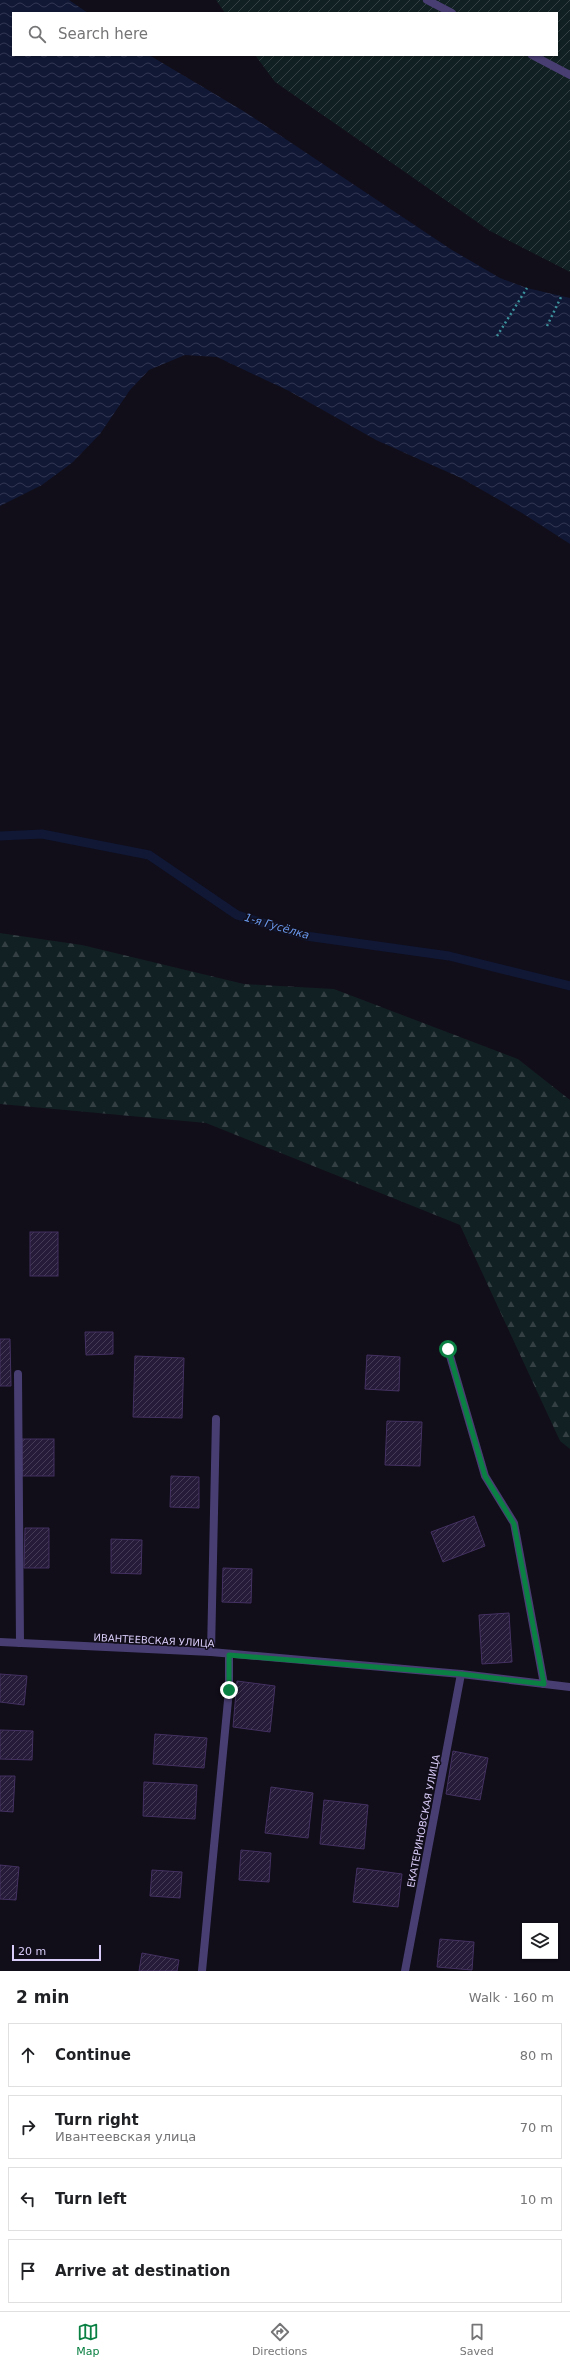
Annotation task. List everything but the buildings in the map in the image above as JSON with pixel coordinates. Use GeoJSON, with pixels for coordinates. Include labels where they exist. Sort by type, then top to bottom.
{"type":"FeatureCollection","features":[{"type":"Feature","properties":{"kind":"street"},"geometry":{"type":"LineString","coordinates":[[427,0],[450,12]]}},
{"type":"Feature","properties":{"kind":"street"},"geometry":{"type":"LineString","coordinates":[[534,56],[570,75]]}},
{"type":"Feature","properties":{"kind":"street"},"geometry":{"type":"LineString","coordinates":[[448,1349],[485,1476],[514,1524],[544,1684]]}},
{"type":"Feature","properties":{"kind":"street"},"geometry":{"type":"LineString","coordinates":[[18,1374],[20,1642]]}},
{"type":"Feature","properties":{"kind":"street"},"geometry":{"type":"LineString","coordinates":[[212,1652],[217,1451],[216,1419]]}},
{"type":"Feature","properties":{"kind":"street","name":"ИВАНТЕЕВСКАЯ УЛИЦА"},"geometry":{"type":"LineString","coordinates":[[0,1642],[212,1652],[229,1655],[461,1674],[570,1687]]}},
{"type":"Feature","properties":{"kind":"street"},"geometry":{"type":"LineString","coordinates":[[202,1971],[229,1690],[229,1655]]}},
{"type":"Feature","properties":{"kind":"street","name":"ЕКАТЕРИНОВСКАЯ УЛИЦА"},"geometry":{"type":"LineString","coordinates":[[405,1971],[461,1674]]}},
{"type":"Feature","properties":{"kind":"path"},"geometry":{"type":"LineString","coordinates":[[497,336],[527,288]]}},
{"type":"Feature","properties":{"kind":"path"},"geometry":{"type":"LineString","coordinates":[[547,326],[562,295]]}},
{"type":"Feature","properties":{"kind":"green space"},"geometry":{"type":"Polygon","coordinates":[[[216,0],[570,0],[570,272],[490,231],[275,82],[256,56],[558,56],[558,12],[224,12],[216,0]]]}},
{"type":"Feature","properties":{"kind":"green space"},"geometry":{"type":"Polygon","coordinates":[[[0,933],[82,945],[244,984],[334,989],[518,1059],[570,1100],[570,1449],[560,1441],[460,1225],[206,1123],[0,1104],[0,933]]]}},
{"type":"Feature","properties":{"kind":"water"},"geometry":{"type":"Polygon","coordinates":[[[0,0],[69,0],[87,12],[12,12],[12,56],[151,56],[245,112],[452,250],[500,278],[527,288],[570,298],[570,544],[522,513],[461,478],[376,440],[289,391],[217,357],[185,355],[149,370],[130,390],[100,434],[73,462],[42,485],[0,506],[0,0]]]}},
{"type":"Feature","properties":{"kind":"waterway","name":"1-я Гусёлка"},"geometry":{"type":"LineString","coordinates":[[0,836],[42,834],[149,855],[237,915],[306,936],[449,956],[570,986]]}},
{"type":"Feature","properties":{"kind":"route"},"geometry":{"type":"LineString","coordinates":[[229,1690],[229,1655],[461,1674],[544,1684],[514,1524],[485,1476],[448,1349]]}}]}
